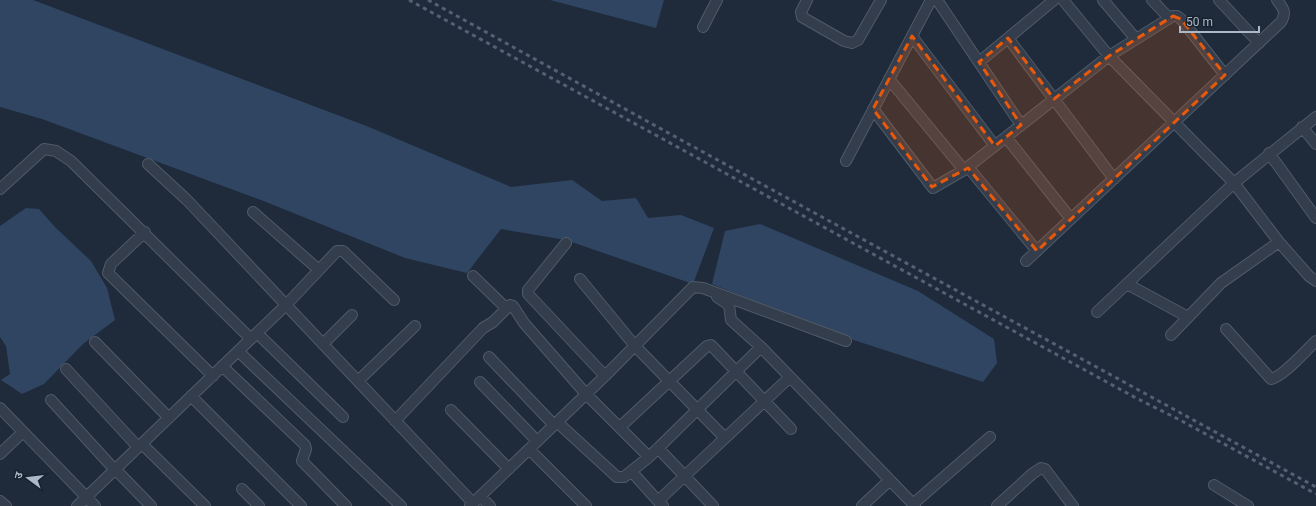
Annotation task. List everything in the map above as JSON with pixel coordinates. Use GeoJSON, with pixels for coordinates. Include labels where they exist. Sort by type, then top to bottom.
{"type":"FeatureCollection","features":[{"type":"Feature","properties":{"kind":"street"},"geometry":{"type":"LineString","coordinates":[[703,27],[717,0]]}},
{"type":"Feature","properties":{"kind":"street"},"geometry":{"type":"LineString","coordinates":[[808,0],[801,12],[802,18],[844,41],[852,43],[858,40],[881,0]]}},
{"type":"Feature","properties":{"kind":"street"},"geometry":{"type":"LineString","coordinates":[[846,161],[931,0]]}},
{"type":"Feature","properties":{"kind":"street"},"geometry":{"type":"LineString","coordinates":[[938,0],[1021,125]]}},
{"type":"Feature","properties":{"kind":"street"},"geometry":{"type":"LineString","coordinates":[[978,62],[1054,0]]}},
{"type":"Feature","properties":{"kind":"street"},"geometry":{"type":"LineString","coordinates":[[1063,0],[1109,56],[1234,183],[1279,242],[1309,276],[1316,281]]}},
{"type":"Feature","properties":{"kind":"street"},"geometry":{"type":"LineString","coordinates":[[1103,0],[1136,39]]}},
{"type":"Feature","properties":{"kind":"street"},"geometry":{"type":"LineString","coordinates":[[1152,0],[1169,18]]}},
{"type":"Feature","properties":{"kind":"street"},"geometry":{"type":"LineString","coordinates":[[1219,0],[1259,43]]}},
{"type":"Feature","properties":{"kind":"street"},"geometry":{"type":"LineString","coordinates":[[1026,261],[1281,22],[1284,17],[1284,10],[1277,0]]}},
{"type":"Feature","properties":{"kind":"street"},"geometry":{"type":"LineString","coordinates":[[873,109],[932,187],[966,168],[1109,56],[1169,18],[1177,16],[1181,19],[1225,75]]}},
{"type":"Feature","properties":{"kind":"street"},"geometry":{"type":"LineString","coordinates":[[912,36],[994,146]]}},
{"type":"Feature","properties":{"kind":"street"},"geometry":{"type":"LineString","coordinates":[[1008,38],[1114,179]]}},
{"type":"Feature","properties":{"kind":"street"},"geometry":{"type":"LineString","coordinates":[[889,79],[1037,251]]}},
{"type":"Feature","properties":{"kind":"street"},"geometry":{"type":"LineString","coordinates":[[1097,312],[1234,183],[1316,117]]}},
{"type":"Feature","properties":{"kind":"street"},"geometry":{"type":"LineString","coordinates":[[1302,127],[1316,144]]}},
{"type":"Feature","properties":{"kind":"street"},"geometry":{"type":"LineString","coordinates":[[1006,137],[1071,219]]}},
{"type":"Feature","properties":{"kind":"street"},"geometry":{"type":"LineString","coordinates":[[0,189],[40,151],[49,149],[62,154],[72,161],[254,336],[343,417]]}},
{"type":"Feature","properties":{"kind":"street"},"geometry":{"type":"LineString","coordinates":[[1270,153],[1316,218]]}},
{"type":"Feature","properties":{"kind":"street"},"geometry":{"type":"LineString","coordinates":[[148,164],[187,200],[395,421],[475,502],[490,506]]}},
{"type":"Feature","properties":{"kind":"street"},"geometry":{"type":"LineString","coordinates":[[253,212],[319,270]]}},
{"type":"Feature","properties":{"kind":"street"},"geometry":{"type":"LineString","coordinates":[[145,232],[112,264],[108,273],[213,376]]}},
{"type":"Feature","properties":{"kind":"street"},"geometry":{"type":"LineString","coordinates":[[1171,335],[1221,283],[1279,242]]}},
{"type":"Feature","properties":{"kind":"street"},"geometry":{"type":"LineString","coordinates":[[566,243],[528,290],[528,294],[604,376]]}},
{"type":"Feature","properties":{"kind":"street"},"geometry":{"type":"LineString","coordinates":[[77,506],[286,305],[337,250],[343,251],[394,300]]}},
{"type":"Feature","properties":{"kind":"street"},"geometry":{"type":"LineString","coordinates":[[473,276],[506,308]]}},
{"type":"Feature","properties":{"kind":"street"},"geometry":{"type":"LineString","coordinates":[[580,279],[635,346],[725,438]]}},
{"type":"Feature","properties":{"kind":"street"},"geometry":{"type":"LineString","coordinates":[[1128,284],[1188,317]]}},
{"type":"Feature","properties":{"kind":"street"},"geometry":{"type":"LineString","coordinates":[[475,502],[635,346],[690,289],[695,286],[846,341]]}},
{"type":"Feature","properties":{"kind":"street"},"geometry":{"type":"LineString","coordinates":[[703,288],[729,305],[731,320],[761,347],[914,505],[990,437]]}},
{"type":"Feature","properties":{"kind":"street"},"geometry":{"type":"LineString","coordinates":[[395,421],[483,328],[493,322],[508,306],[513,306],[524,323],[586,394],[649,457]]}},
{"type":"Feature","properties":{"kind":"street"},"geometry":{"type":"LineString","coordinates":[[323,344],[352,315]]}},
{"type":"Feature","properties":{"kind":"street"},"geometry":{"type":"LineString","coordinates":[[358,381],[415,326]]}},
{"type":"Feature","properties":{"kind":"street"},"geometry":{"type":"LineString","coordinates":[[1226,329],[1271,379],[1288,368],[1316,341]]}},
{"type":"Feature","properties":{"kind":"street"},"geometry":{"type":"LineString","coordinates":[[95,342],[169,418]]}},
{"type":"Feature","properties":{"kind":"street"},"geometry":{"type":"LineString","coordinates":[[620,427],[709,345],[712,346],[737,370],[792,429]]}},
{"type":"Feature","properties":{"kind":"street"},"geometry":{"type":"LineString","coordinates":[[489,357],[556,423],[616,477],[624,477],[649,457],[761,347]]}},
{"type":"Feature","properties":{"kind":"street"},"geometry":{"type":"LineString","coordinates":[[238,351],[401,506]]}},
{"type":"Feature","properties":{"kind":"street"},"geometry":{"type":"LineString","coordinates":[[222,366],[305,445],[306,447],[302,461],[346,506]]}},
{"type":"Feature","properties":{"kind":"street"},"geometry":{"type":"LineString","coordinates":[[66,369],[140,446],[204,506]]}},
{"type":"Feature","properties":{"kind":"street"},"geometry":{"type":"LineString","coordinates":[[632,472],[660,503],[685,475],[790,377]]}},
{"type":"Feature","properties":{"kind":"street"},"geometry":{"type":"LineString","coordinates":[[480,382],[537,441]]}},
{"type":"Feature","properties":{"kind":"street"},"geometry":{"type":"LineString","coordinates":[[191,396],[301,506]]}},
{"type":"Feature","properties":{"kind":"street"},"geometry":{"type":"LineString","coordinates":[[51,400],[115,470],[151,506]]}},
{"type":"Feature","properties":{"kind":"street"},"geometry":{"type":"LineString","coordinates":[[0,408],[95,506]]}},
{"type":"Feature","properties":{"kind":"street"},"geometry":{"type":"LineString","coordinates":[[451,410],[509,469]]}},
{"type":"Feature","properties":{"kind":"street"},"geometry":{"type":"LineString","coordinates":[[0,454],[23,432]]}},
{"type":"Feature","properties":{"kind":"street"},"geometry":{"type":"LineString","coordinates":[[658,448],[713,506]]}},
{"type":"Feature","properties":{"kind":"street"},"geometry":{"type":"LineString","coordinates":[[529,449],[586,506]]}},
{"type":"Feature","properties":{"kind":"street"},"geometry":{"type":"LineString","coordinates":[[997,506],[1032,474],[1041,468],[1044,469],[1073,506]]}},
{"type":"Feature","properties":{"kind":"street"},"geometry":{"type":"LineString","coordinates":[[862,506],[890,480]]}},
{"type":"Feature","properties":{"kind":"street"},"geometry":{"type":"LineString","coordinates":[[1214,485],[1248,506]]}},
{"type":"Feature","properties":{"kind":"street"},"geometry":{"type":"LineString","coordinates":[[242,489],[259,506]]}},
{"type":"Feature","properties":{"kind":"street"},"geometry":{"type":"LineString","coordinates":[[0,501],[6,506]]}},
{"type":"Feature","properties":{"kind":"highlighted area"},"geometry":{"type":"Polygon","coordinates":[[[1173,16],[1181,19],[1225,75],[1037,251],[968,168],[932,187],[873,109],[912,36],[995,146],[1021,125],[979,62],[1008,38],[1054,99],[1109,56],[1173,16]]]}},
{"type":"Feature","properties":{"kind":"water"},"geometry":{"type":"Polygon","coordinates":[[[0,0],[33,0],[369,127],[511,187],[572,180],[602,201],[636,198],[648,218],[681,215],[714,228],[693,284],[566,240],[501,229],[467,273],[405,258],[266,202],[42,119],[0,107],[0,0]]]}},
{"type":"Feature","properties":{"kind":"water"},"geometry":{"type":"Polygon","coordinates":[[[550,0],[664,0],[656,28],[550,0]]]}},
{"type":"Feature","properties":{"kind":"water"},"geometry":{"type":"Polygon","coordinates":[[[26,208],[39,209],[55,227],[91,261],[107,288],[115,320],[83,344],[44,384],[22,394],[1,380],[10,374],[6,346],[0,337],[0,226],[26,208]]]}},
{"type":"Feature","properties":{"kind":"water"},"geometry":{"type":"Polygon","coordinates":[[[760,224],[918,291],[994,339],[997,363],[983,382],[835,334],[712,284],[725,231],[760,224]]]}},
{"type":"Feature","properties":{"kind":"railway"},"geometry":{"type":"LineString","coordinates":[[409,0],[1136,398],[1178,419],[1316,494]]}},
{"type":"Feature","properties":{"kind":"railway"},"geometry":{"type":"LineString","coordinates":[[428,0],[1316,487]]}}]}
